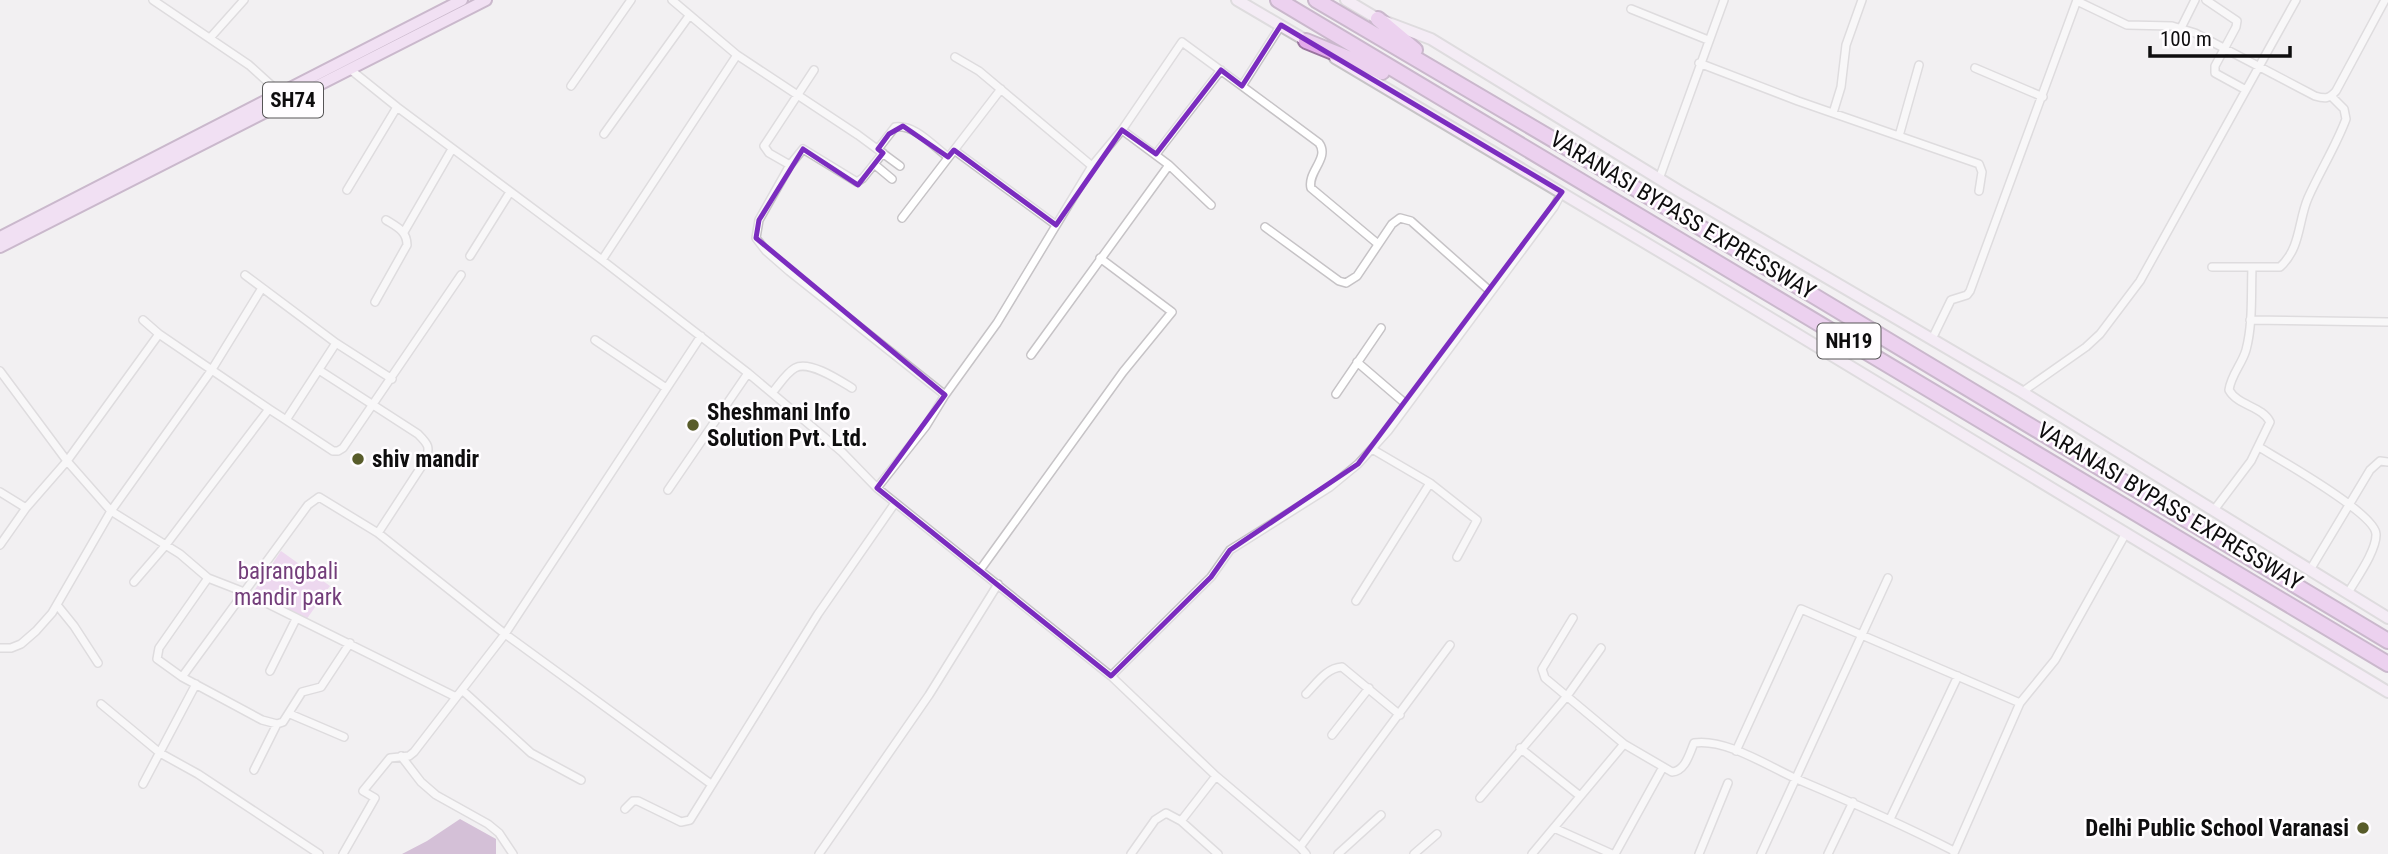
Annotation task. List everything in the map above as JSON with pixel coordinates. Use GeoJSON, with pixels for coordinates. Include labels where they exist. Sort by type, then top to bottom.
{"type":"FeatureCollection","features":[{"type":"Feature","properties":{"kind":"highway","name":"VARANASI BYPASS EXPRESSWAY"},"geometry":{"type":"LineString","coordinates":[[1278,0],[2388,664]]}},
{"type":"Feature","properties":{"kind":"highway","name":"VARANASI BYPASS EXPRESSWAY"},"geometry":{"type":"LineString","coordinates":[[1318,1],[1771,269],[2388,641]]}},
{"type":"Feature","properties":{"kind":"highway"},"geometry":{"type":"LineString","coordinates":[[1378,19],[1446,76]]}},
{"type":"Feature","properties":{"kind":"highway"},"geometry":{"type":"LineString","coordinates":[[1306,41],[1361,62],[1444,100]]}},
{"type":"Feature","properties":{"kind":"main road","name":"SH74"},"geometry":{"type":"LineString","coordinates":[[0,237],[462,0]]}},
{"type":"Feature","properties":{"kind":"main road","name":"SH74"},"geometry":{"type":"LineString","coordinates":[[0,247],[486,0]]}},
{"type":"Feature","properties":{"kind":"street"},"geometry":{"type":"LineString","coordinates":[[153,0],[249,65],[289,102]]}},
{"type":"Feature","properties":{"kind":"street"},"geometry":{"type":"LineString","coordinates":[[210,38],[244,0]]}},
{"type":"Feature","properties":{"kind":"street"},"geometry":{"type":"LineString","coordinates":[[571,86],[631,0]]}},
{"type":"Feature","properties":{"kind":"street"},"geometry":{"type":"LineString","coordinates":[[672,0],[737,55],[901,166]]}},
{"type":"Feature","properties":{"kind":"street"},"geometry":{"type":"LineString","coordinates":[[1237,0],[1562,192],[2388,692]]}},
{"type":"Feature","properties":{"kind":"street"},"geometry":{"type":"LineString","coordinates":[[1346,0],[1378,19],[1431,39],[1658,178],[2022,392],[2388,618]]}},
{"type":"Feature","properties":{"kind":"street"},"geometry":{"type":"LineString","coordinates":[[1658,178],[1724,0]]}},
{"type":"Feature","properties":{"kind":"street"},"geometry":{"type":"LineString","coordinates":[[1833,113],[1841,87],[1846,46],[1862,0]]}},
{"type":"Feature","properties":{"kind":"street"},"geometry":{"type":"LineString","coordinates":[[1932,339],[1951,300],[1967,295],[1970,291],[2077,0],[2127,25],[2181,28],[2324,99],[2336,91],[2385,0]]}},
{"type":"Feature","properties":{"kind":"street"},"geometry":{"type":"LineString","coordinates":[[2181,28],[2195,0]]}},
{"type":"Feature","properties":{"kind":"street"},"geometry":{"type":"LineString","coordinates":[[2207,0],[2237,21],[2215,66],[2215,73],[2246,90]]}},
{"type":"Feature","properties":{"kind":"street"},"geometry":{"type":"LineString","coordinates":[[2022,392],[2086,348],[2132,292],[2296,0]]}},
{"type":"Feature","properties":{"kind":"street"},"geometry":{"type":"LineString","coordinates":[[1630,9],[1708,40]]}},
{"type":"Feature","properties":{"kind":"street"},"geometry":{"type":"LineString","coordinates":[[604,134],[689,16]]}},
{"type":"Feature","properties":{"kind":"street"},"geometry":{"type":"LineString","coordinates":[[1242,86],[1281,25]]}},
{"type":"Feature","properties":{"kind":"street"},"geometry":{"type":"LineString","coordinates":[[877,488],[926,426],[997,323],[1092,166],[1122,130],[1182,42],[1319,143],[1323,154],[1310,178],[1311,188],[1378,244]]}},
{"type":"Feature","properties":{"kind":"street"},"geometry":{"type":"LineString","coordinates":[[602,260],[737,55]]}},
{"type":"Feature","properties":{"kind":"street"},"geometry":{"type":"LineString","coordinates":[[955,57],[979,71],[1092,166]]}},
{"type":"Feature","properties":{"kind":"street"},"geometry":{"type":"LineString","coordinates":[[1699,63],[1979,164],[1982,172],[1979,191]]}},
{"type":"Feature","properties":{"kind":"street"},"geometry":{"type":"LineString","coordinates":[[1899,136],[1919,65]]}},
{"type":"Feature","properties":{"kind":"street"},"geometry":{"type":"LineString","coordinates":[[1975,68],[2043,97]]}},
{"type":"Feature","properties":{"kind":"street"},"geometry":{"type":"LineString","coordinates":[[351,70],[748,373],[842,452],[877,488],[1111,676],[1216,776],[1306,854]]}},
{"type":"Feature","properties":{"kind":"street"},"geometry":{"type":"LineString","coordinates":[[790,165],[769,153],[764,146],[814,70]]}},
{"type":"Feature","properties":{"kind":"street"},"geometry":{"type":"LineString","coordinates":[[1156,155],[1221,70]]}},
{"type":"Feature","properties":{"kind":"street"},"geometry":{"type":"LineString","coordinates":[[902,218],[1001,89]]}},
{"type":"Feature","properties":{"kind":"street"},"geometry":{"type":"LineString","coordinates":[[2212,267],[2280,267],[2297,241],[2308,198],[2346,119],[2344,109],[2331,96]]}},
{"type":"Feature","properties":{"kind":"street"},"geometry":{"type":"LineString","coordinates":[[348,190],[397,107]]}},
{"type":"Feature","properties":{"kind":"street"},"geometry":{"type":"LineString","coordinates":[[945,395],[789,271],[766,251],[756,238],[759,220],[790,165],[800,152],[807,149],[857,182],[874,164],[895,127],[912,129],[948,158]]}},
{"type":"Feature","properties":{"kind":"street"},"geometry":{"type":"LineString","coordinates":[[1122,130],[1169,165],[1211,205]]}},
{"type":"Feature","properties":{"kind":"street"},"geometry":{"type":"LineString","coordinates":[[404,232],[452,149]]}},
{"type":"Feature","properties":{"kind":"street"},"geometry":{"type":"LineString","coordinates":[[954,150],[1056,225]]}},
{"type":"Feature","properties":{"kind":"street"},"geometry":{"type":"LineString","coordinates":[[874,164],[892,179]]}},
{"type":"Feature","properties":{"kind":"street"},"geometry":{"type":"LineString","coordinates":[[1031,355],[1169,165]]}},
{"type":"Feature","properties":{"kind":"street"},"geometry":{"type":"LineString","coordinates":[[470,256],[510,192]]}},
{"type":"Feature","properties":{"kind":"street"},"geometry":{"type":"LineString","coordinates":[[1111,676],[1211,577],[1230,550],[1330,487],[1371,449],[1491,292],[1562,192]]}},
{"type":"Feature","properties":{"kind":"street"},"geometry":{"type":"LineString","coordinates":[[1265,227],[1346,284],[1357,276],[1392,224],[1405,218],[1491,292]]}},
{"type":"Feature","properties":{"kind":"street"},"geometry":{"type":"LineString","coordinates":[[375,302],[407,245],[404,232],[386,220]]}},
{"type":"Feature","properties":{"kind":"street"},"geometry":{"type":"LineString","coordinates":[[981,570],[1115,383],[1172,312],[1100,258]]}},
{"type":"Feature","properties":{"kind":"street"},"geometry":{"type":"LineString","coordinates":[[2214,510],[2259,447],[2269,427],[2269,418],[2233,397],[2229,390],[2246,350],[2252,268]]}},
{"type":"Feature","properties":{"kind":"street"},"geometry":{"type":"LineString","coordinates":[[245,275],[336,343],[392,379]]}},
{"type":"Feature","properties":{"kind":"street"},"geometry":{"type":"LineString","coordinates":[[143,320],[211,371],[333,451],[338,451],[392,379],[461,275]]}},
{"type":"Feature","properties":{"kind":"street"},"geometry":{"type":"LineString","coordinates":[[0,648],[21,644],[36,631],[57,605],[111,512],[211,371],[262,288]]}},
{"type":"Feature","properties":{"kind":"street"},"geometry":{"type":"LineString","coordinates":[[2250,320],[2388,322]]}},
{"type":"Feature","properties":{"kind":"street"},"geometry":{"type":"LineString","coordinates":[[1336,394],[1381,328]]}},
{"type":"Feature","properties":{"kind":"street"},"geometry":{"type":"LineString","coordinates":[[0,545],[26,508],[67,461],[159,334]]}},
{"type":"Feature","properties":{"kind":"street"},"geometry":{"type":"LineString","coordinates":[[344,854],[375,798],[363,791],[390,758],[409,756],[414,752],[505,634],[701,335]]}},
{"type":"Feature","properties":{"kind":"street"},"geometry":{"type":"LineString","coordinates":[[595,340],[666,388]]}},
{"type":"Feature","properties":{"kind":"street"},"geometry":{"type":"LineString","coordinates":[[286,420],[336,343]]}},
{"type":"Feature","properties":{"kind":"street"},"geometry":{"type":"LineString","coordinates":[[1357,362],[1407,405]]}},
{"type":"Feature","properties":{"kind":"street"},"geometry":{"type":"LineString","coordinates":[[772,393],[790,372],[804,366],[835,377],[852,388]]}},
{"type":"Feature","properties":{"kind":"street"},"geometry":{"type":"LineString","coordinates":[[319,370],[418,434],[430,448],[425,461],[378,533]]}},
{"type":"Feature","properties":{"kind":"street"},"geometry":{"type":"LineString","coordinates":[[0,371],[67,461],[111,512],[180,554],[208,578],[244,592],[459,693],[531,753],[581,780]]}},
{"type":"Feature","properties":{"kind":"street"},"geometry":{"type":"LineString","coordinates":[[668,490],[748,373]]}},
{"type":"Feature","properties":{"kind":"street"},"geometry":{"type":"LineString","coordinates":[[134,582],[165,547],[269,409]]}},
{"type":"Feature","properties":{"kind":"street"},"geometry":{"type":"LineString","coordinates":[[2259,447],[2350,504],[2373,524],[2376,538],[2347,593]]}},
{"type":"Feature","properties":{"kind":"street"},"geometry":{"type":"LineString","coordinates":[[1371,449],[1430,483],[1477,520],[1457,557]]}},
{"type":"Feature","properties":{"kind":"street"},"geometry":{"type":"LineString","coordinates":[[2310,570],[2375,464],[2380,461],[2388,462]]}},
{"type":"Feature","properties":{"kind":"street"},"geometry":{"type":"LineString","coordinates":[[1356,601],[1430,483]]}},
{"type":"Feature","properties":{"kind":"street"},"geometry":{"type":"LineString","coordinates":[[0,492],[26,508]]}},
{"type":"Feature","properties":{"kind":"street"},"geometry":{"type":"LineString","coordinates":[[182,677],[314,499],[323,498],[378,533],[505,634],[711,784]]}},
{"type":"Feature","properties":{"kind":"street"},"geometry":{"type":"LineString","coordinates":[[625,809],[633,801],[638,801],[686,822],[818,614],[895,503]]}},
{"type":"Feature","properties":{"kind":"street"},"geometry":{"type":"LineString","coordinates":[[1573,618],[1542,669],[1545,678],[1624,744],[1672,772],[1683,767],[1694,743],[1704,742],[1736,751],[1890,819],[1954,853],[2020,703],[2055,660],[2126,533]]}},
{"type":"Feature","properties":{"kind":"street"},"geometry":{"type":"LineString","coordinates":[[208,578],[159,648],[157,659],[182,677],[262,720],[277,724],[284,722],[302,692],[321,687],[351,643]]}},
{"type":"Feature","properties":{"kind":"street"},"geometry":{"type":"LineString","coordinates":[[1761,854],[1888,578]]}},
{"type":"Feature","properties":{"kind":"street"},"geometry":{"type":"LineString","coordinates":[[818,854],[929,695],[998,584]]}},
{"type":"Feature","properties":{"kind":"street"},"geometry":{"type":"LineString","coordinates":[[57,605],[98,663]]}},
{"type":"Feature","properties":{"kind":"street"},"geometry":{"type":"LineString","coordinates":[[1736,751],[1801,609],[2020,703]]}},
{"type":"Feature","properties":{"kind":"street"},"geometry":{"type":"LineString","coordinates":[[270,671],[296,618]]}},
{"type":"Feature","properties":{"kind":"street"},"geometry":{"type":"LineString","coordinates":[[1300,847],[1450,645]]}},
{"type":"Feature","properties":{"kind":"street"},"geometry":{"type":"LineString","coordinates":[[1480,798],[1567,696],[1601,648]]}},
{"type":"Feature","properties":{"kind":"street"},"geometry":{"type":"LineString","coordinates":[[1307,694],[1327,673],[1342,667],[1400,715]]}},
{"type":"Feature","properties":{"kind":"street"},"geometry":{"type":"LineString","coordinates":[[1890,819],[1958,676]]}},
{"type":"Feature","properties":{"kind":"street"},"geometry":{"type":"LineString","coordinates":[[144,784],[197,684]]}},
{"type":"Feature","properties":{"kind":"street"},"geometry":{"type":"LineString","coordinates":[[1332,736],[1369,688]]}},
{"type":"Feature","properties":{"kind":"street"},"geometry":{"type":"LineString","coordinates":[[101,704],[160,753],[198,774],[319,854]]}},
{"type":"Feature","properties":{"kind":"street"},"geometry":{"type":"LineString","coordinates":[[290,714],[344,737]]}},
{"type":"Feature","properties":{"kind":"street"},"geometry":{"type":"LineString","coordinates":[[254,770],[277,724]]}},
{"type":"Feature","properties":{"kind":"street"},"geometry":{"type":"LineString","coordinates":[[1532,854],[1624,744]]}},
{"type":"Feature","properties":{"kind":"street"},"geometry":{"type":"LineString","coordinates":[[1520,748],[1580,796]]}},
{"type":"Feature","properties":{"kind":"street"},"geometry":{"type":"LineString","coordinates":[[401,756],[436,796],[488,824],[499,833],[513,854]]}},
{"type":"Feature","properties":{"kind":"street"},"geometry":{"type":"LineString","coordinates":[[1554,828],[1613,854],[1663,767]]}},
{"type":"Feature","properties":{"kind":"street"},"geometry":{"type":"LineString","coordinates":[[1181,821],[1216,776]]}},
{"type":"Feature","properties":{"kind":"street"},"geometry":{"type":"LineString","coordinates":[[1699,854],[1728,783]]}},
{"type":"Feature","properties":{"kind":"street"},"geometry":{"type":"LineString","coordinates":[[1828,854],[1853,802]]}},
{"type":"Feature","properties":{"kind":"street"},"geometry":{"type":"LineString","coordinates":[[1131,854],[1160,814],[1170,813],[1218,854]]}},
{"type":"Feature","properties":{"kind":"street"},"geometry":{"type":"LineString","coordinates":[[1338,854],[1381,815]]}},
{"type":"Feature","properties":{"kind":"street"},"geometry":{"type":"LineString","coordinates":[[1414,854],[1437,834]]}},
{"type":"Feature","properties":{"kind":"highlighted area"},"geometry":{"type":"Polygon","coordinates":[[[1281,25],[1562,192],[1358,464],[1230,550],[1211,577],[1111,676],[877,488],[945,395],[756,238],[759,220],[803,149],[858,185],[883,153],[878,149],[889,134],[903,126],[948,157],[954,150],[1056,225],[1122,130],[1156,154],[1221,70],[1242,86],[1281,25]]]}},
{"type":"Feature","properties":{"kind":"green space","name":"bajrangbali mandir park"},"geometry":{"type":"Polygon","coordinates":[[[281,551],[330,586],[306,620],[252,594],[281,551]]]}},
{"type":"Feature","properties":{"kind":"shaded area"},"geometry":{"type":"Polygon","coordinates":[[[460,819],[496,839],[496,854],[402,854],[427,841],[460,819]]]}},
{"type":"Feature","properties":{"kind":"place","name":"Sheshmani Info Solution Pvt. Ltd."},"geometry":{"type":"Point","coordinates":[693,425]}},
{"type":"Feature","properties":{"kind":"place","name":"shiv mandir"},"geometry":{"type":"Point","coordinates":[358,459]}},
{"type":"Feature","properties":{"kind":"place","name":"Delhi Public School Varanasi"},"geometry":{"type":"Point","coordinates":[2363,828]}}]}
